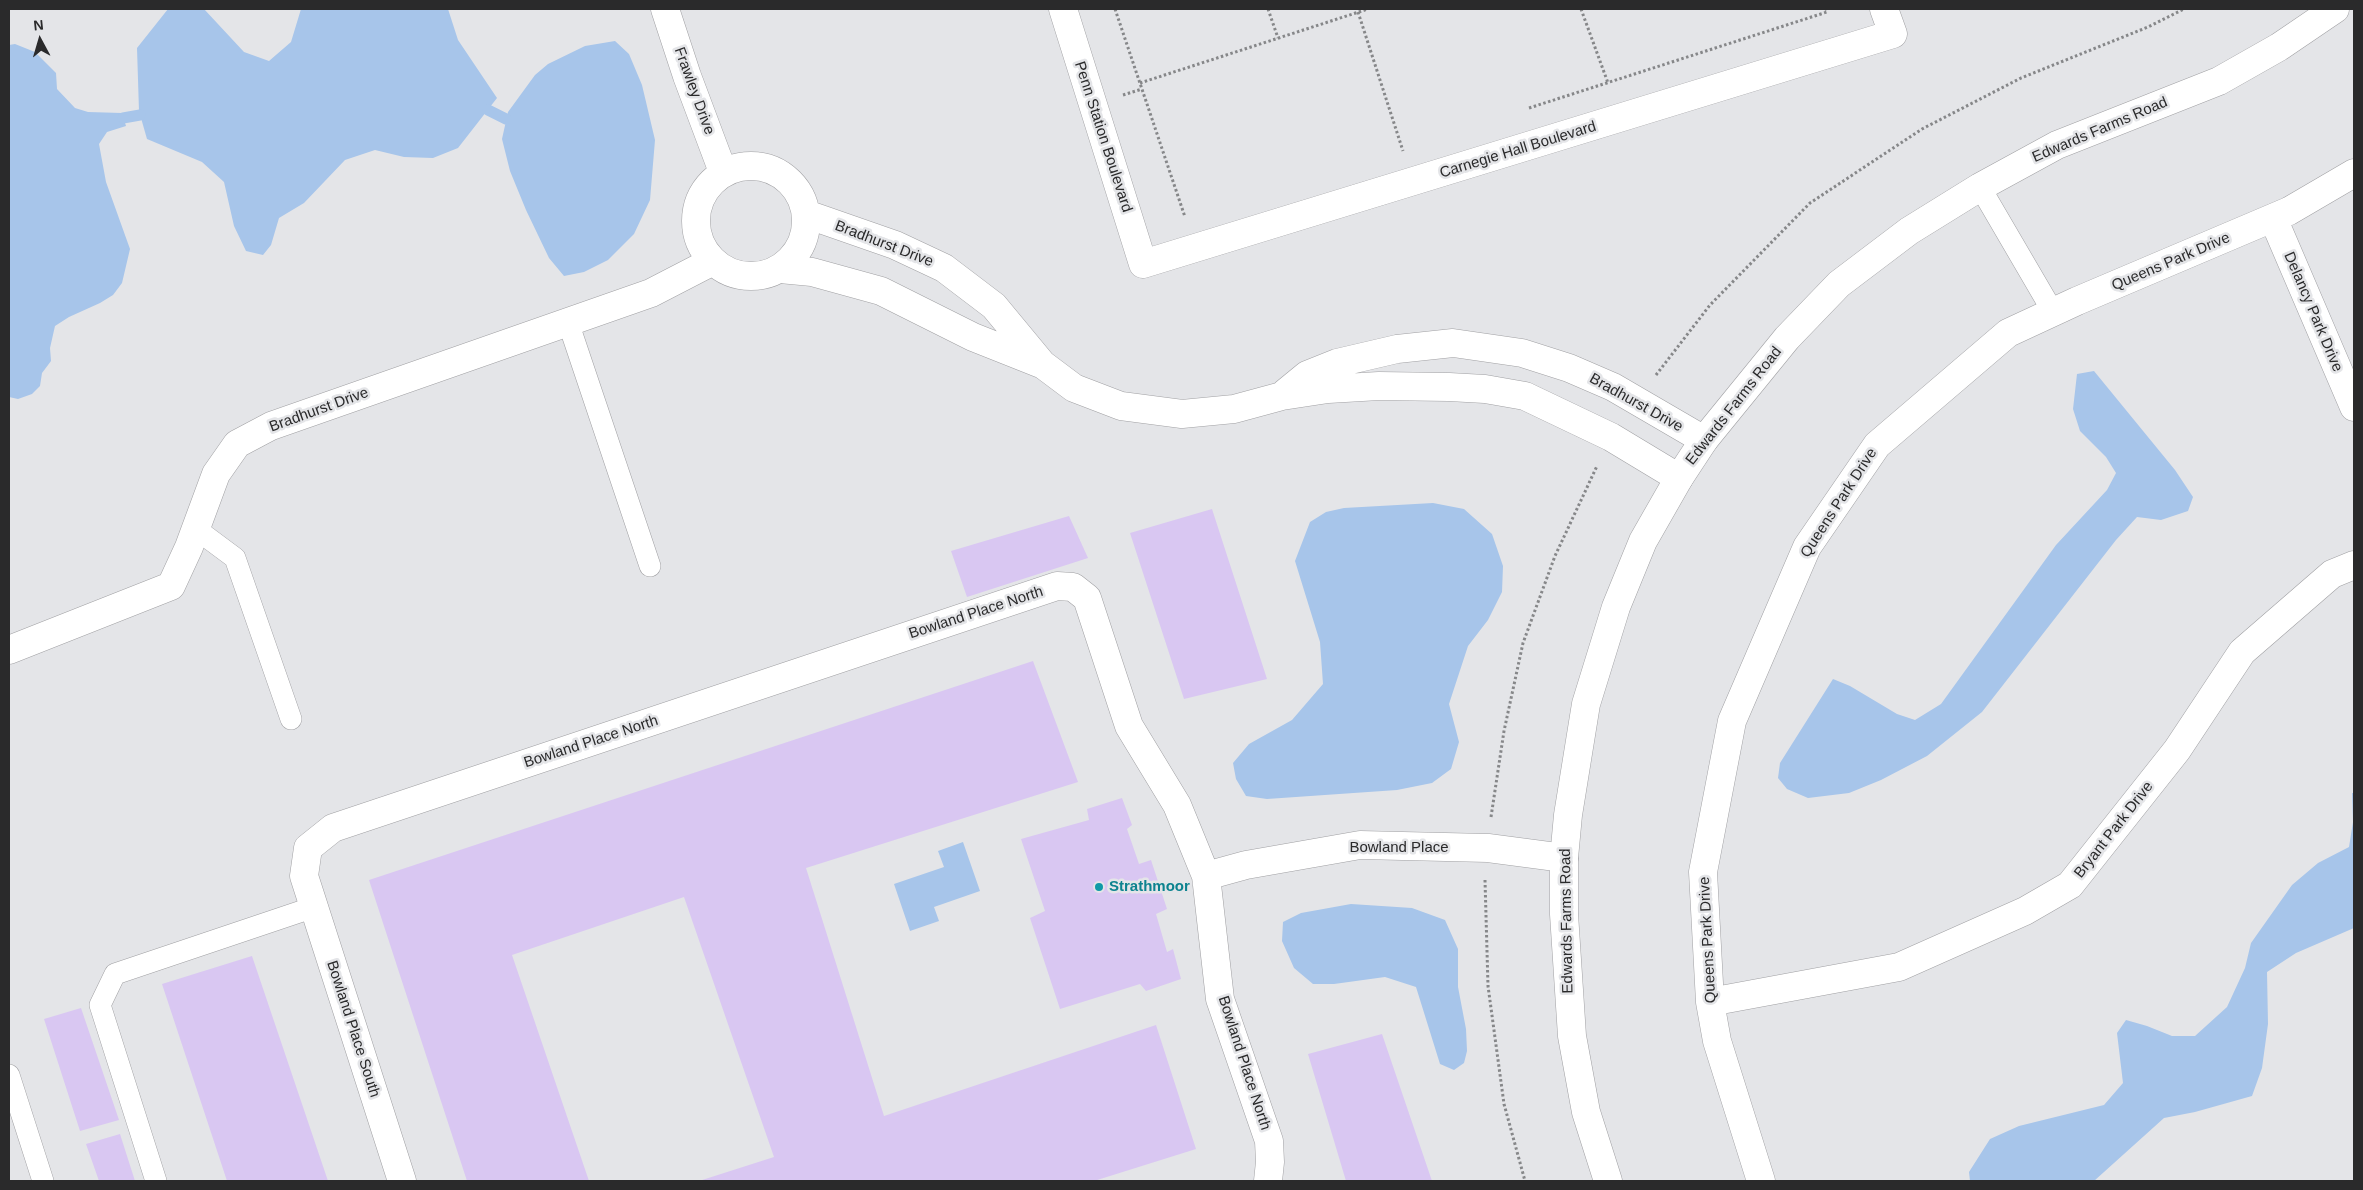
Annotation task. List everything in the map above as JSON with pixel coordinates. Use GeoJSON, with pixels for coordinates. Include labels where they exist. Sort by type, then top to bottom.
{"type":"FeatureCollection","features":[{"type":"Feature","properties":{"kind":"street","name":"Frawley Drive"},"geometry":{"type":"LineString","coordinates":[[666,9],[723,172]]}},
{"type":"Feature","properties":{"kind":"street","name":"Penn Station Boulevard"},"geometry":{"type":"LineString","coordinates":[[1063,9],[1143,264]]}},
{"type":"Feature","properties":{"kind":"street","name":"Carnegie Hall Boulevard"},"geometry":{"type":"LineString","coordinates":[[1143,264],[1892,34],[1884,9]]}},
{"type":"Feature","properties":{"kind":"street","name":"Edwards Farms Road"},"geometry":{"type":"LineString","coordinates":[[1608,1181],[1586,1112],[1572,1036],[1566,971],[1564,858],[1572,782],[1589,695],[1616,607],[1643,541],[1679,478],[1704,440],[1787,338],[1839,284],[1910,231],[1980,187],[2057,145],[2219,80],[2279,47],[2335,9]]}},
{"type":"Feature","properties":{"kind":"street"},"geometry":{"type":"LineString","coordinates":[[741,166],[759,166],[776,172],[791,182],[801,197],[806,214],[805,235],[796,255],[780,269],[763,276],[744,277],[726,272],[711,262],[698,240],[695,214],[704,190],[723,172],[741,166]]}},
{"type":"Feature","properties":{"kind":"street","name":"Queens Park Drive"},"geometry":{"type":"LineString","coordinates":[[1761,1181],[1717,1041],[1710,1002],[1703,872],[1732,721],[1807,547],[1877,445],[2008,333],[2273,218],[2354,173]]}},
{"type":"Feature","properties":{"kind":"street","name":"Bradhurst Drive"},"geometry":{"type":"LineString","coordinates":[[806,214],[895,245],[944,268],[994,306],[1042,364],[1074,388],[1121,406],[1182,414],[1234,409],[1282,396],[1328,389],[1379,386],[1449,386],[1485,389],[1525,396],[1611,437],[1679,478]]}},
{"type":"Feature","properties":{"kind":"street","name":"Delancy Park Drive"},"geometry":{"type":"LineString","coordinates":[[2273,218],[2354,407]]}},
{"type":"Feature","properties":{"kind":"street","name":"Bradhurst Drive"},"geometry":{"type":"LineString","coordinates":[[9,650],[170,586],[196,529],[216,474],[237,444],[271,426],[652,293],[711,262]]}},
{"type":"Feature","properties":{"kind":"street","name":"Bradhurst Drive"},"geometry":{"type":"LineString","coordinates":[[780,269],[812,272],[881,291],[973,338],[1042,364]]}},
{"type":"Feature","properties":{"kind":"street","name":"Bradhurst Drive"},"geometry":{"type":"LineString","coordinates":[[1282,396],[1307,375],[1337,363],[1396,349],[1453,343],[1522,352],[1569,368],[1613,387],[1704,440]]}},
{"type":"Feature","properties":{"kind":"street","name":"Bryant Park Drive"},"geometry":{"type":"LineString","coordinates":[[1710,1002],[1899,967],[2025,911],[2070,885],[2177,750],[2242,652],[2332,574],[2354,565]]}},
{"type":"Feature","properties":{"kind":"street","name":"Bowland Place North"},"geometry":{"type":"LineString","coordinates":[[304,876],[308,848],[333,828],[1057,586],[1073,588],[1087,598],[1129,726],[1177,805],[1206,876],[1220,999],[1269,1140],[1270,1162],[1268,1181]]}},
{"type":"Feature","properties":{"kind":"street","name":"Bowland Place"},"geometry":{"type":"LineString","coordinates":[[1206,876],[1246,865],[1360,845],[1488,848],[1564,858]]}},
{"type":"Feature","properties":{"kind":"street","name":"Bowland Place South"},"geometry":{"type":"LineString","coordinates":[[304,876],[402,1181]]}},
{"type":"Feature","properties":{"kind":"lane"},"geometry":{"type":"LineString","coordinates":[[1980,187],[2053,312]]}},
{"type":"Feature","properties":{"kind":"lane"},"geometry":{"type":"LineString","coordinates":[[568,322],[650,566]]}},
{"type":"Feature","properties":{"kind":"lane"},"geometry":{"type":"LineString","coordinates":[[196,529],[235,558],[291,719]]}},
{"type":"Feature","properties":{"kind":"lane"},"geometry":{"type":"LineString","coordinates":[[156,1181],[100,1005],[115,974],[314,907]]}},
{"type":"Feature","properties":{"kind":"lane"},"geometry":{"type":"LineString","coordinates":[[9,1075],[43,1181]]}},
{"type":"Feature","properties":{"kind":"path"},"geometry":{"type":"LineString","coordinates":[[1115,9],[1186,220]]}},
{"type":"Feature","properties":{"kind":"path"},"geometry":{"type":"LineString","coordinates":[[1268,9],[1278,38]]}},
{"type":"Feature","properties":{"kind":"path"},"geometry":{"type":"LineString","coordinates":[[1140,83],[1368,9]]}},
{"type":"Feature","properties":{"kind":"path"},"geometry":{"type":"LineString","coordinates":[[1581,9],[1620,119]]}},
{"type":"Feature","properties":{"kind":"path"},"geometry":{"type":"LineString","coordinates":[[1524,110],[1827,12],[1826,9]]}},
{"type":"Feature","properties":{"kind":"path"},"geometry":{"type":"LineString","coordinates":[[1358,12],[1413,182]]}},
{"type":"Feature","properties":{"kind":"path"},"geometry":{"type":"LineString","coordinates":[[1393,152],[1412,146]]}},
{"type":"Feature","properties":{"kind":"water"},"geometry":{"type":"Polygon","coordinates":[[[168,9],[204,9],[244,52],[269,61],[291,42],[301,9],[448,9],[458,40],[497,98],[458,148],[433,158],[404,157],[375,150],[345,160],[304,203],[279,218],[271,245],[263,255],[246,251],[234,226],[224,182],[202,162],[147,139],[139,111],[137,48],[168,9]]]}},
{"type":"Feature","properties":{"kind":"water"},"geometry":{"type":"Polygon","coordinates":[[[615,41],[629,54],[642,85],[655,140],[650,200],[634,234],[608,260],[584,272],[564,276],[549,258],[526,210],[510,171],[502,139],[508,112],[535,75],[548,64],[585,46],[615,41]]]}},
{"type":"Feature","properties":{"kind":"water"},"geometry":{"type":"Polygon","coordinates":[[[15,44],[35,52],[56,73],[57,89],[75,108],[88,112],[122,113],[126,126],[107,132],[99,144],[106,182],[130,249],[122,283],[113,295],[55,326],[50,348],[51,361],[42,373],[40,386],[32,394],[18,399],[9,397],[9,45],[15,44]]]}},
{"type":"Feature","properties":{"kind":"water"},"geometry":{"type":"Polygon","coordinates":[[[2094,371],[2175,470],[2193,497],[2188,511],[2161,520],[2137,517],[2116,540],[1982,712],[1927,756],[1881,780],[1849,793],[1808,798],[1787,789],[1778,778],[1780,763],[1833,679],[1850,686],[1897,714],[1915,720],[1941,704],[2056,545],[2107,490],[2116,473],[2106,457],[2080,431],[2073,409],[2077,374],[2094,371]]]}},
{"type":"Feature","properties":{"kind":"water"},"geometry":{"type":"Polygon","coordinates":[[[1433,503],[1464,509],[1492,534],[1503,566],[1502,592],[1488,620],[1468,646],[1449,704],[1459,742],[1451,769],[1432,783],[1397,790],[1267,799],[1246,796],[1236,779],[1233,763],[1249,744],[1292,720],[1323,684],[1320,642],[1295,561],[1310,522],[1326,512],[1344,508],[1433,503]]]}},
{"type":"Feature","properties":{"kind":"water"},"geometry":{"type":"Polygon","coordinates":[[[2352,793],[2354,793],[2354,928],[2296,953],[2267,972],[2268,1024],[2262,1068],[2252,1096],[2195,1112],[2164,1118],[2094,1181],[1970,1181],[1969,1172],[1990,1139],[2019,1126],[2104,1105],[2123,1083],[2117,1033],[2126,1020],[2172,1036],[2195,1036],[2227,1007],[2245,968],[2251,943],[2292,885],[2318,863],[2349,847],[2353,822],[2352,793]]]}},
{"type":"Feature","properties":{"kind":"water"},"geometry":{"type":"Polygon","coordinates":[[[963,842],[980,891],[934,907],[939,921],[910,931],[894,884],[944,867],[938,851],[963,842]]]}},
{"type":"Feature","properties":{"kind":"water"},"geometry":{"type":"Polygon","coordinates":[[[1351,904],[1412,908],[1445,920],[1458,949],[1458,987],[1466,1029],[1467,1051],[1464,1063],[1454,1070],[1440,1064],[1416,987],[1385,977],[1334,984],[1313,984],[1294,968],[1282,941],[1283,922],[1301,913],[1351,904]]]}},
{"type":"Feature","properties":{"kind":"building"},"geometry":{"type":"Polygon","coordinates":[[[1212,509],[1267,679],[1184,699],[1130,533],[1212,509]]]}},
{"type":"Feature","properties":{"kind":"building"},"geometry":{"type":"Polygon","coordinates":[[[1069,516],[1088,558],[967,597],[951,551],[1069,516]]]}},
{"type":"Feature","properties":{"kind":"building"},"geometry":{"type":"Polygon","coordinates":[[[1033,661],[1078,782],[806,868],[884,1116],[1156,1025],[1196,1149],[1094,1181],[699,1181],[774,1157],[684,897],[512,955],[589,1181],[467,1181],[369,880],[1033,661]]]}},
{"type":"Feature","properties":{"kind":"building","name":"Strathmoor"},"geometry":{"type":"Polygon","coordinates":[[[1122,798],[1132,825],[1127,829],[1139,864],[1151,860],[1167,909],[1156,914],[1167,952],[1173,949],[1181,979],[1146,991],[1140,984],[1060,1009],[1030,918],[1045,911],[1021,839],[1089,820],[1087,809],[1122,798]]]}},
{"type":"Feature","properties":{"kind":"building"},"geometry":{"type":"Polygon","coordinates":[[[252,956],[328,1181],[227,1181],[162,984],[252,956]]]}},
{"type":"Feature","properties":{"kind":"building"},"geometry":{"type":"Polygon","coordinates":[[[81,1008],[119,1120],[80,1131],[44,1019],[81,1008]]]}},
{"type":"Feature","properties":{"kind":"building"},"geometry":{"type":"Polygon","coordinates":[[[1382,1034],[1432,1181],[1346,1181],[1308,1054],[1382,1034]]]}},
{"type":"Feature","properties":{"kind":"building"},"geometry":{"type":"Polygon","coordinates":[[[120,1134],[135,1181],[99,1181],[86,1144],[120,1134]]]}},
{"type":"Feature","properties":{"kind":"waterway"},"geometry":{"type":"LineString","coordinates":[[488,110],[506,119]]}},
{"type":"Feature","properties":{"kind":"waterway"},"geometry":{"type":"LineString","coordinates":[[123,118],[140,115]]}},
{"type":"Feature","properties":{"kind":"place","name":"Strathmoor"},"geometry":{"type":"Point","coordinates":[1099,887]}}]}
